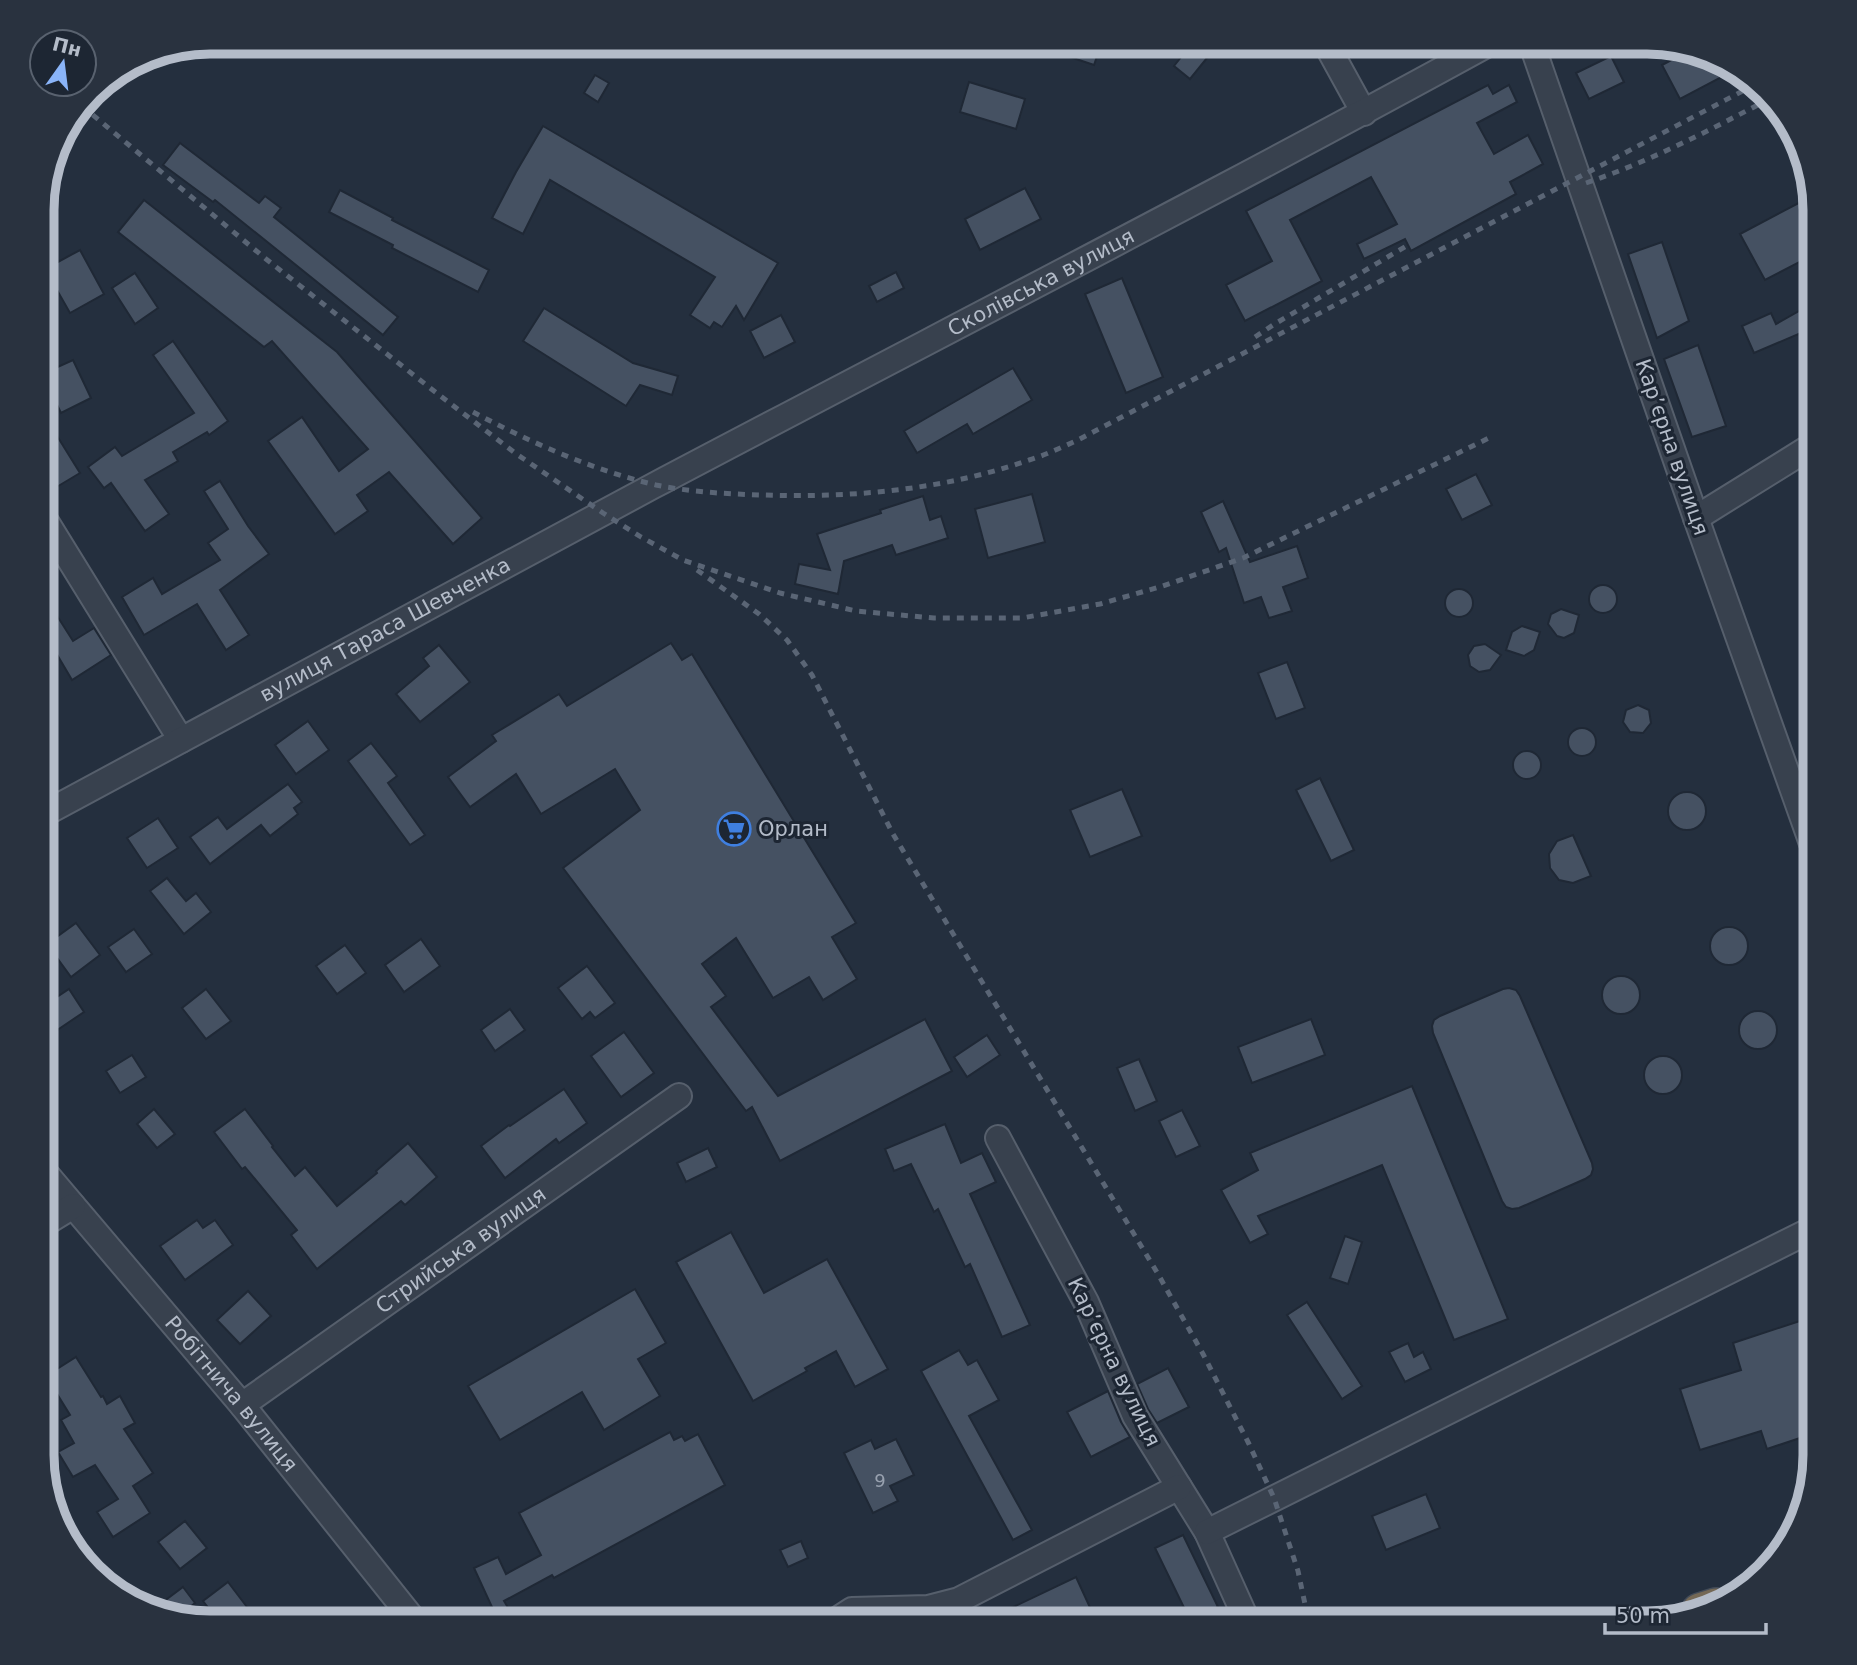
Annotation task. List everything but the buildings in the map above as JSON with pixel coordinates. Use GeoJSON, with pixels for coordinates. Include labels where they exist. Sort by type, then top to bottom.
{"type":"FeatureCollection","features":[{"type":"Feature","properties":{"kind":"street"},"geometry":{"type":"LineString","coordinates":[[1332,54],[1364,113]]}},
{"type":"Feature","properties":{"kind":"street","name":"Сколівська вулиця"},"geometry":{"type":"LineString","coordinates":[[590,520],[1364,113],[1470,54]]}},
{"type":"Feature","properties":{"kind":"street","name":"Карʼєрна вулиця"},"geometry":{"type":"LineString","coordinates":[[1535,54],[1802,817]]}},
{"type":"Feature","properties":{"kind":"street"},"geometry":{"type":"LineString","coordinates":[[1696,518],[1802,452]]}},
{"type":"Feature","properties":{"kind":"street","name":"вулиця Тараса Шевченка"},"geometry":{"type":"LineString","coordinates":[[55,808],[590,520]]}},
{"type":"Feature","properties":{"kind":"street"},"geometry":{"type":"LineString","coordinates":[[55,536],[181,740]]}},
{"type":"Feature","properties":{"kind":"street","name":"Стрийська вулиця"},"geometry":{"type":"LineString","coordinates":[[242,1405],[679,1096]]}},
{"type":"Feature","properties":{"kind":"street","name":"Карʼєрна вулиця"},"geometry":{"type":"LineString","coordinates":[[998,1138],[1086,1301],[1135,1416],[1206,1532],[1242,1611]]}},
{"type":"Feature","properties":{"kind":"street","name":"Робітнича вулиця"},"geometry":{"type":"LineString","coordinates":[[55,1185],[242,1405],[406,1611]]}},
{"type":"Feature","properties":{"kind":"street"},"geometry":{"type":"LineString","coordinates":[[55,1217],[73,1206]]}},
{"type":"Feature","properties":{"kind":"street"},"geometry":{"type":"LineString","coordinates":[[1206,1532],[1803,1234]]}},
{"type":"Feature","properties":{"kind":"street"},"geometry":{"type":"LineString","coordinates":[[850,1611],[928,1608],[960,1600],[1179,1487]]}},
{"type":"Feature","properties":{"kind":"railway"},"geometry":{"type":"LineString","coordinates":[[473,412],[585,463],[632,479],[695,491],[830,495],[897,490],[964,479],[1042,456],[1078,440],[1746,89]]}},
{"type":"Feature","properties":{"kind":"railway"},"geometry":{"type":"LineString","coordinates":[[1586,183],[1657,155],[1760,103]]}},
{"type":"Feature","properties":{"kind":"railway"},"geometry":{"type":"LineString","coordinates":[[89,112],[266,259],[434,391],[515,453],[603,513],[683,560],[780,593],[856,611],[934,618],[1022,618],[1100,604],[1163,586],[1243,558],[1493,436]]}},
{"type":"Feature","properties":{"kind":"railway"},"geometry":{"type":"LineString","coordinates":[[1255,337],[1408,245]]}},
{"type":"Feature","properties":{"kind":"railway"},"geometry":{"type":"LineString","coordinates":[[697,570],[759,614],[787,640],[812,675],[893,834],[1158,1274],[1203,1354],[1274,1498],[1298,1571],[1306,1611]]}},
{"type":"Feature","properties":{"kind":"place","name":"Орлан"},"geometry":{"type":"Point","coordinates":[734,829]}}]}
